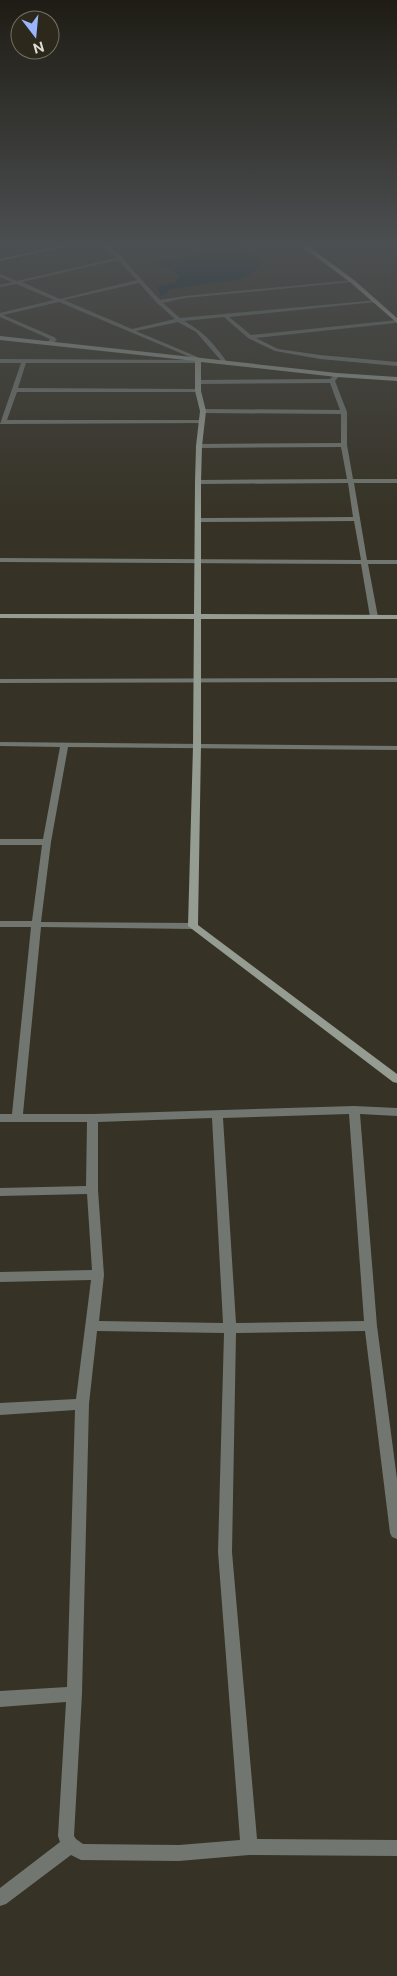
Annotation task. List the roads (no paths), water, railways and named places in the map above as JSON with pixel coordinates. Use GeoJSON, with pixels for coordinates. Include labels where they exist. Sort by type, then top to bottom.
{"type":"FeatureCollection","features":[{"type":"Feature","properties":{"kind":"street"},"geometry":{"type":"LineString","coordinates":[[46,335],[54,340],[50,343]]}},
{"type":"Feature","properties":{"kind":"street"},"geometry":{"type":"LineString","coordinates":[[140,335],[198,361]]}},
{"type":"Feature","properties":{"kind":"street"},"geometry":{"type":"LineString","coordinates":[[200,335],[224,362]]}},
{"type":"Feature","properties":{"kind":"street"},"geometry":{"type":"LineString","coordinates":[[250,337],[266,335]]}},
{"type":"Feature","properties":{"kind":"street"},"geometry":{"type":"LineString","coordinates":[[250,337],[277,350],[320,357],[397,364]]}},
{"type":"Feature","properties":{"kind":"street"},"geometry":{"type":"LineString","coordinates":[[0,338],[198,361]]}},
{"type":"Feature","properties":{"kind":"street"},"geometry":{"type":"LineString","coordinates":[[0,361],[224,362],[337,375],[397,379]]}},
{"type":"Feature","properties":{"kind":"street"},"geometry":{"type":"LineString","coordinates":[[24,361],[8,410],[2,422],[202,422]]}},
{"type":"Feature","properties":{"kind":"street"},"geometry":{"type":"LineString","coordinates":[[193,926],[197,746],[198,482],[199,446],[203,411],[198,391],[198,361]]}},
{"type":"Feature","properties":{"kind":"street"},"geometry":{"type":"LineString","coordinates":[[198,382],[332,381],[337,375]]}},
{"type":"Feature","properties":{"kind":"street"},"geometry":{"type":"LineString","coordinates":[[332,381],[344,412],[344,445],[374,617]]}},
{"type":"Feature","properties":{"kind":"street"},"geometry":{"type":"LineString","coordinates":[[14,390],[198,391]]}},
{"type":"Feature","properties":{"kind":"street"},"geometry":{"type":"LineString","coordinates":[[0,410],[8,410]]}},
{"type":"Feature","properties":{"kind":"street"},"geometry":{"type":"LineString","coordinates":[[203,411],[344,412]]}},
{"type":"Feature","properties":{"kind":"street"},"geometry":{"type":"LineString","coordinates":[[199,446],[344,445]]}},
{"type":"Feature","properties":{"kind":"street"},"geometry":{"type":"LineString","coordinates":[[198,482],[397,480]]}},
{"type":"Feature","properties":{"kind":"street"},"geometry":{"type":"LineString","coordinates":[[198,520],[357,520]]}},
{"type":"Feature","properties":{"kind":"street"},"geometry":{"type":"LineString","coordinates":[[0,560],[397,562]]}},
{"type":"Feature","properties":{"kind":"street"},"geometry":{"type":"LineString","coordinates":[[0,616],[397,617]]}},
{"type":"Feature","properties":{"kind":"street"},"geometry":{"type":"LineString","coordinates":[[0,681],[397,680]]}},
{"type":"Feature","properties":{"kind":"street"},"geometry":{"type":"LineString","coordinates":[[0,744],[397,748]]}},
{"type":"Feature","properties":{"kind":"street"},"geometry":{"type":"LineString","coordinates":[[17,1118],[36,924],[47,842],[64,745]]}},
{"type":"Feature","properties":{"kind":"street"},"geometry":{"type":"LineString","coordinates":[[0,842],[47,842]]}},
{"type":"Feature","properties":{"kind":"street"},"geometry":{"type":"LineString","coordinates":[[0,924],[193,926],[397,1079]]}},
{"type":"Feature","properties":{"kind":"street"},"geometry":{"type":"LineString","coordinates":[[0,1118],[93,1118],[354,1110],[397,1112]]}},
{"type":"Feature","properties":{"kind":"street"},"geometry":{"type":"LineString","coordinates":[[354,1110],[371,1326],[397,1533]]}},
{"type":"Feature","properties":{"kind":"street"},"geometry":{"type":"LineString","coordinates":[[217,1115],[230,1328],[225,1552],[249,1846]]}},
{"type":"Feature","properties":{"kind":"street"},"geometry":{"type":"LineString","coordinates":[[93,1118],[92,1190],[98,1275],[82,1404],[74,1694],[66,1836],[70,1845],[81,1852],[169,1853],[249,1846],[397,1848]]}},
{"type":"Feature","properties":{"kind":"street"},"geometry":{"type":"LineString","coordinates":[[0,1192],[92,1190]]}},
{"type":"Feature","properties":{"kind":"street"},"geometry":{"type":"LineString","coordinates":[[0,1277],[98,1275]]}},
{"type":"Feature","properties":{"kind":"street"},"geometry":{"type":"LineString","coordinates":[[91,1326],[230,1328],[371,1326]]}},
{"type":"Feature","properties":{"kind":"street"},"geometry":{"type":"LineString","coordinates":[[0,1409],[82,1404]]}},
{"type":"Feature","properties":{"kind":"street"},"geometry":{"type":"LineString","coordinates":[[0,1699],[74,1694]]}},
{"type":"Feature","properties":{"kind":"street"},"geometry":{"type":"LineString","coordinates":[[0,1898],[70,1845]]}}]}
